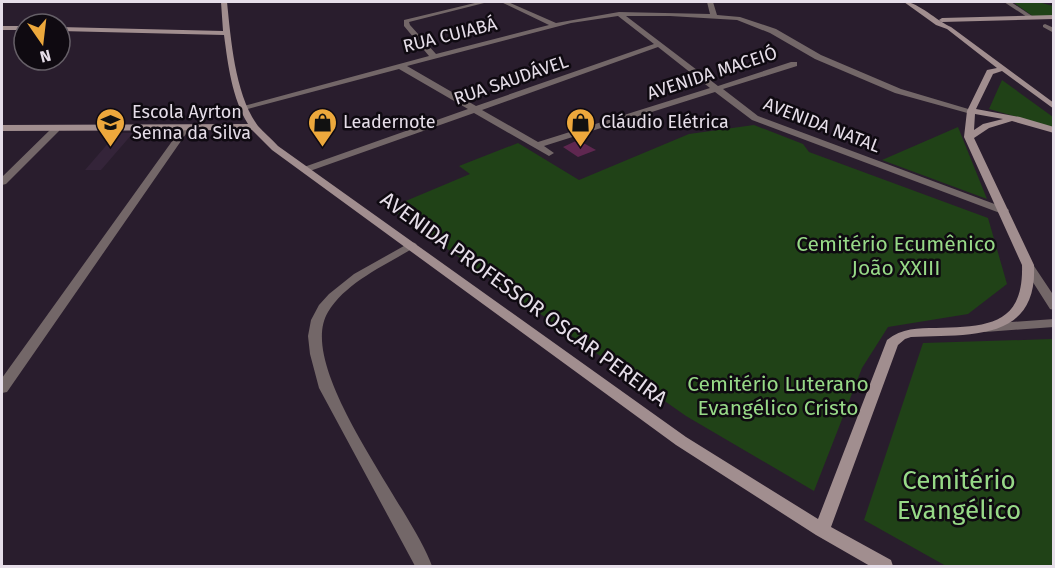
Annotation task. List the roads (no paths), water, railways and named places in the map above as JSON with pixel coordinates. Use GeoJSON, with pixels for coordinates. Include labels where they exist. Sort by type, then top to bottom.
{"type":"FeatureCollection","features":[{"type":"Feature","properties":{"kind":"street","name":"AVENIDA PROFESSOR OSCAR PEREIRA"},"geometry":{"type":"LineString","coordinates":[[224,2],[227,33],[244,106],[254,127],[275,148],[681,441],[885,567]]}},
{"type":"Feature","properties":{"kind":"street"},"geometry":{"type":"LineString","coordinates":[[433,56],[406,25],[406,21],[485,2]]}},
{"type":"Feature","properties":{"kind":"street"},"geometry":{"type":"LineString","coordinates":[[504,2],[555,25]]}},
{"type":"Feature","properties":{"kind":"street"},"geometry":{"type":"LineString","coordinates":[[710,2],[714,15]]}},
{"type":"Feature","properties":{"kind":"street"},"geometry":{"type":"LineString","coordinates":[[907,2],[938,24],[949,28],[1049,26],[1053,31]]}},
{"type":"Feature","properties":{"kind":"street"},"geometry":{"type":"LineString","coordinates":[[917,2],[1053,107]]}},
{"type":"Feature","properties":{"kind":"street"},"geometry":{"type":"LineString","coordinates":[[1007,2],[1032,18]]}},
{"type":"Feature","properties":{"kind":"street","name":"RUA CUIABÁ"},"geometry":{"type":"LineString","coordinates":[[244,106],[555,25],[619,14],[714,15],[738,18],[757,24],[818,57],[898,91],[971,111]]}},
{"type":"Feature","properties":{"kind":"street","name":"AVENIDA NATAL"},"geometry":{"type":"LineString","coordinates":[[619,14],[755,118],[1004,211]]}},
{"type":"Feature","properties":{"kind":"street"},"geometry":{"type":"LineString","coordinates":[[942,20],[1053,18]]}},
{"type":"Feature","properties":{"kind":"street"},"geometry":{"type":"LineString","coordinates":[[72,29],[227,33]]}},
{"type":"Feature","properties":{"kind":"street","name":"RUA SAUDÁVEL"},"geometry":{"type":"LineString","coordinates":[[307,170],[658,45]]}},
{"type":"Feature","properties":{"kind":"street","name":"AVENIDA MACEIÓ"},"geometry":{"type":"LineString","coordinates":[[537,146],[794,64]]}},
{"type":"Feature","properties":{"kind":"street"},"geometry":{"type":"LineString","coordinates":[[399,65],[549,153]]}},
{"type":"Feature","properties":{"kind":"street"},"geometry":{"type":"LineString","coordinates":[[1002,69],[990,72],[971,111],[969,137],[1028,265],[1053,306]]}},
{"type":"Feature","properties":{"kind":"street"},"geometry":{"type":"LineString","coordinates":[[971,111],[1020,120],[1053,130]]}},
{"type":"Feature","properties":{"kind":"street"},"geometry":{"type":"LineString","coordinates":[[969,137],[995,123],[1020,120]]}},
{"type":"Feature","properties":{"kind":"street"},"geometry":{"type":"LineString","coordinates":[[2,128],[254,127]]}},
{"type":"Feature","properties":{"kind":"street"},"geometry":{"type":"LineString","coordinates":[[2,388],[186,128]]}},
{"type":"Feature","properties":{"kind":"street"},"geometry":{"type":"LineString","coordinates":[[2,182],[57,129]]}},
{"type":"Feature","properties":{"kind":"street"},"geometry":{"type":"LineString","coordinates":[[411,245],[347,283],[316,320],[316,362],[327,388],[423,567]]}},
{"type":"Feature","properties":{"kind":"street"},"geometry":{"type":"LineString","coordinates":[[984,328],[1006,319],[1018,310],[1029,286],[1028,265]]}},
{"type":"Feature","properties":{"kind":"street"},"geometry":{"type":"LineString","coordinates":[[822,530],[892,343],[900,336],[910,333],[1053,323]]}},
{"type":"Feature","properties":{"kind":"place","name":"Escola Ayrton Senna da Silva"},"geometry":{"type":"Point","coordinates":[111,148]}},
{"type":"Feature","properties":{"kind":"place","name":"Leadernote"},"geometry":{"type":"Point","coordinates":[322,148]}},
{"type":"Feature","properties":{"kind":"place","name":"Cláudio Elétrica"},"geometry":{"type":"Point","coordinates":[580,148]}},
{"type":"Feature","properties":{"kind":"park label","name":"Cemitério Ecumênico João XXIII"},"geometry":{"type":"Point","coordinates":[896,256]}},
{"type":"Feature","properties":{"kind":"park label","name":"Cemitério Luterano Evangélico Cristo"},"geometry":{"type":"Point","coordinates":[778,396]}},
{"type":"Feature","properties":{"kind":"park label","name":"Cemitério Evangélico"},"geometry":{"type":"Point","coordinates":[959,495]}}]}
